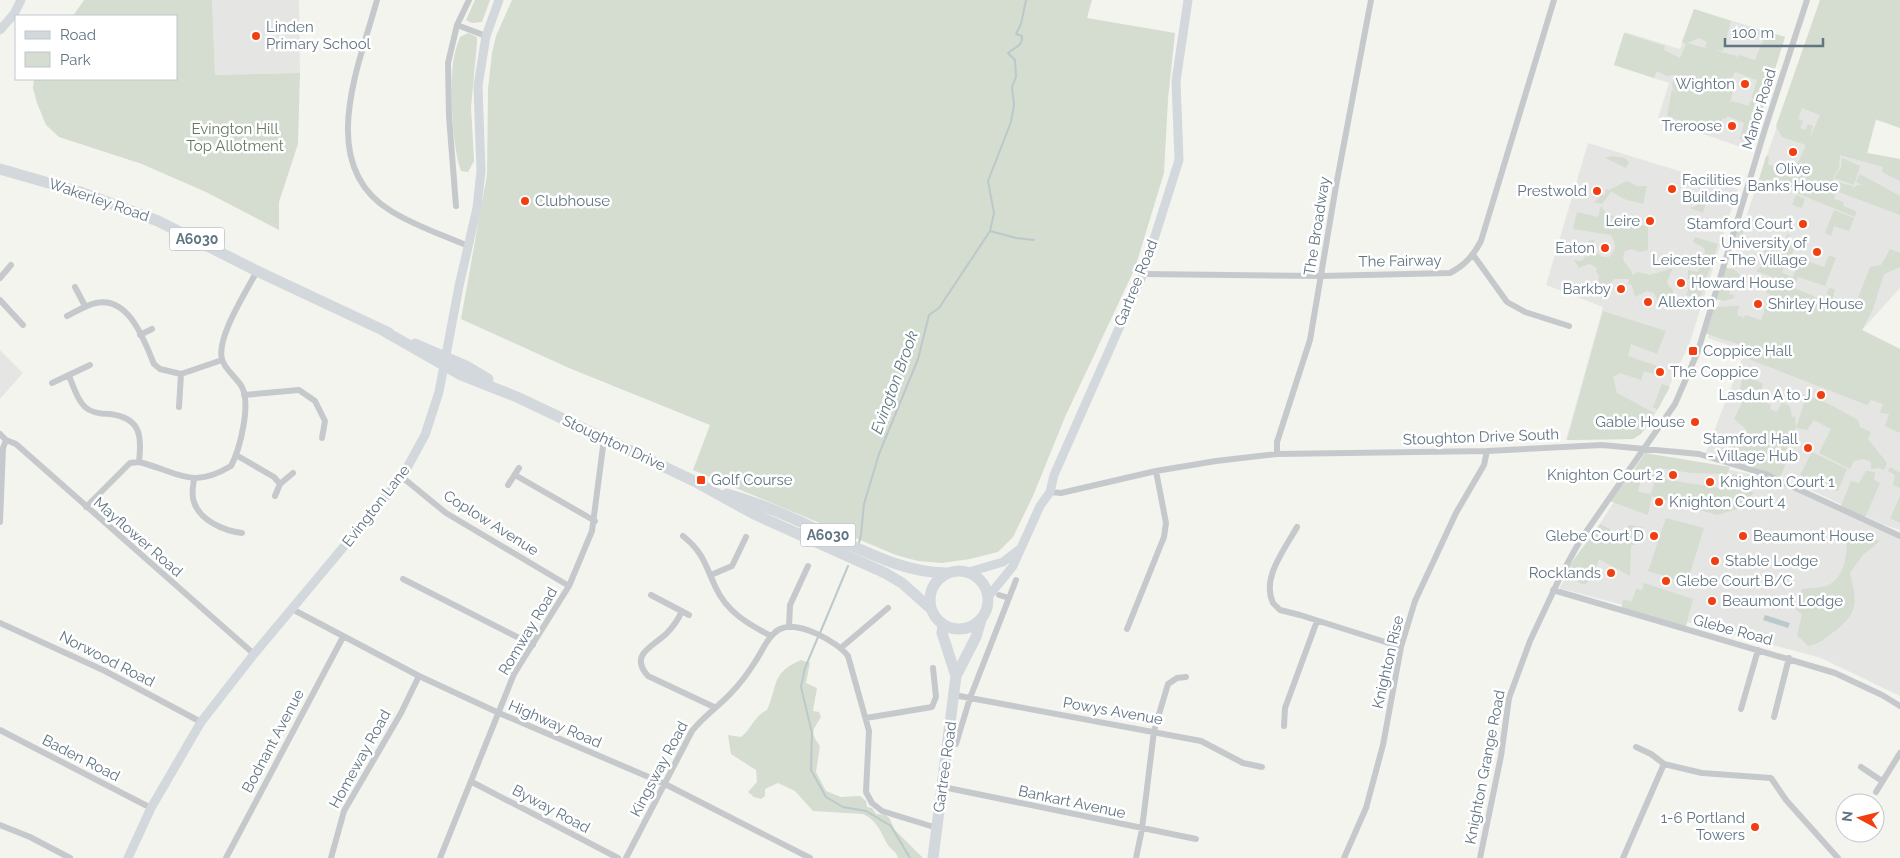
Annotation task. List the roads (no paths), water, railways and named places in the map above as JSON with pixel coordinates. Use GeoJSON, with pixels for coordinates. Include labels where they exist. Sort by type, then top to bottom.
{"type":"FeatureCollection","features":[{"type":"Feature","properties":{"kind":"highway","name":"Wakerley Road"},"geometry":{"type":"LineString","coordinates":[[0,169],[80,192],[130,209],[180,230],[257,271],[445,361]]}},
{"type":"Feature","properties":{"kind":"highway","name":"Stoughton Drive"},"geometry":{"type":"LineString","coordinates":[[445,361],[466,366],[518,397],[711,489],[754,514],[885,573],[902,583],[930,608]]}},
{"type":"Feature","properties":{"kind":"highway","name":"Stoughton Drive"},"geometry":{"type":"LineString","coordinates":[[711,489],[758,503],[890,563],[929,573],[946,573]]}},
{"type":"Feature","properties":{"kind":"highway"},"geometry":{"type":"LineString","coordinates":[[960,570],[969,572],[980,579],[994,596],[981,620],[970,628],[960,630],[943,625],[934,616],[930,608],[929,594],[933,584],[946,573],[960,570]]}},
{"type":"Feature","properties":{"kind":"highway","name":"Gartree Road"},"geometry":{"type":"LineString","coordinates":[[933,858],[956,676],[976,637],[981,620]]}},
{"type":"Feature","properties":{"kind":"highway","name":"Gartree Road"},"geometry":{"type":"LineString","coordinates":[[943,625],[942,633],[956,676]]}},
{"type":"Feature","properties":{"kind":"main road"},"geometry":{"type":"LineString","coordinates":[[0,30],[14,14],[21,0]]}},
{"type":"Feature","properties":{"kind":"main road","name":"Evington Lane"},"geometry":{"type":"LineString","coordinates":[[128,858],[151,808],[201,722],[254,654],[402,477],[433,416],[477,208],[481,171],[478,86],[486,36],[499,0]]}},
{"type":"Feature","properties":{"kind":"main road","name":"Gartree Road"},"geometry":{"type":"LineString","coordinates":[[994,596],[1013,566],[1040,506],[1050,492],[1054,475],[1143,274],[1179,160],[1176,82],[1188,0]]}},
{"type":"Feature","properties":{"kind":"main road"},"geometry":{"type":"LineString","coordinates":[[969,572],[1002,562],[1020,549]]}},
{"type":"Feature","properties":{"kind":"street"},"geometry":{"type":"LineString","coordinates":[[376,0],[349,110],[347,142],[355,170],[370,193],[390,211],[468,246]]}},
{"type":"Feature","properties":{"kind":"street"},"geometry":{"type":"LineString","coordinates":[[456,206],[449,116],[448,63],[456,25],[469,0]]}},
{"type":"Feature","properties":{"kind":"street","name":"The Broadway"},"geometry":{"type":"LineString","coordinates":[[1277,454],[1277,442],[1310,340],[1341,157],[1371,0]]}},
{"type":"Feature","properties":{"kind":"street"},"geometry":{"type":"LineString","coordinates":[[1554,0],[1481,241],[1474,256],[1507,302],[1524,312],[1569,326]]}},
{"type":"Feature","properties":{"kind":"street","name":"Manor Road"},"geometry":{"type":"LineString","coordinates":[[1646,447],[1675,404],[1698,351],[1765,129],[1807,0]]}},
{"type":"Feature","properties":{"kind":"street"},"geometry":{"type":"LineString","coordinates":[[456,25],[486,36]]}},
{"type":"Feature","properties":{"kind":"street","name":"The Fairway"},"geometry":{"type":"LineString","coordinates":[[1143,274],[1322,276],[1450,272],[1474,256]]}},
{"type":"Feature","properties":{"kind":"street"},"geometry":{"type":"LineString","coordinates":[[0,278],[11,265]]}},
{"type":"Feature","properties":{"kind":"street"},"geometry":{"type":"LineString","coordinates":[[86,507],[130,463],[139,462],[194,479],[217,474],[231,466],[241,442],[244,395],[243,389],[222,360],[223,345],[232,320],[257,271]]}},
{"type":"Feature","properties":{"kind":"street"},"geometry":{"type":"LineString","coordinates":[[76,287],[85,306]]}},
{"type":"Feature","properties":{"kind":"street"},"geometry":{"type":"LineString","coordinates":[[0,300],[23,325]]}},
{"type":"Feature","properties":{"kind":"street"},"geometry":{"type":"LineString","coordinates":[[67,316],[85,306],[98,302],[120,308],[128,314],[154,364],[160,368],[181,374],[222,360]]}},
{"type":"Feature","properties":{"kind":"street"},"geometry":{"type":"LineString","coordinates":[[140,335],[152,329]]}},
{"type":"Feature","properties":{"kind":"street"},"geometry":{"type":"LineString","coordinates":[[52,383],[90,365]]}},
{"type":"Feature","properties":{"kind":"street"},"geometry":{"type":"LineString","coordinates":[[179,407],[181,374]]}},
{"type":"Feature","properties":{"kind":"street"},"geometry":{"type":"LineString","coordinates":[[69,376],[84,406],[95,412],[127,418],[137,427],[141,443],[139,462]]}},
{"type":"Feature","properties":{"kind":"street"},"geometry":{"type":"LineString","coordinates":[[244,395],[299,390],[314,401],[325,421],[322,438]]}},
{"type":"Feature","properties":{"kind":"street","name":"Mayflower Road"},"geometry":{"type":"LineString","coordinates":[[0,434],[6,440],[16,444],[254,654]]}},
{"type":"Feature","properties":{"kind":"street","name":"Romway Road"},"geometry":{"type":"LineString","coordinates":[[440,858],[514,674],[569,586],[594,521],[604,439]]}},
{"type":"Feature","properties":{"kind":"street"},"geometry":{"type":"LineString","coordinates":[[0,522],[3,448],[6,440]]}},
{"type":"Feature","properties":{"kind":"street","name":"Stoughton Drive South"},"geometry":{"type":"LineString","coordinates":[[1050,492],[1061,493],[1156,471],[1216,461],[1277,454],[1487,452],[1602,445],[1646,447],[1699,454],[1765,474],[1900,536]]}},
{"type":"Feature","properties":{"kind":"street","name":"Knighton Grange Road"},"geometry":{"type":"LineString","coordinates":[[1480,858],[1501,756],[1509,698],[1530,641],[1554,590],[1601,508],[1646,447]]}},
{"type":"Feature","properties":{"kind":"street","name":"Knighton Rise"},"geometry":{"type":"LineString","coordinates":[[1344,858],[1366,808],[1383,745],[1401,647],[1415,601],[1435,555],[1484,465],[1487,452]]}},
{"type":"Feature","properties":{"kind":"street"},"geometry":{"type":"LineString","coordinates":[[236,455],[274,476],[280,484]]}},
{"type":"Feature","properties":{"kind":"street"},"geometry":{"type":"LineString","coordinates":[[508,485],[519,468]]}},
{"type":"Feature","properties":{"kind":"street"},"geometry":{"type":"LineString","coordinates":[[1127,629],[1164,537],[1166,523],[1156,471]]}},
{"type":"Feature","properties":{"kind":"street"},"geometry":{"type":"LineString","coordinates":[[275,496],[280,484],[293,473]]}},
{"type":"Feature","properties":{"kind":"street"},"geometry":{"type":"LineString","coordinates":[[515,475],[594,521]]}},
{"type":"Feature","properties":{"kind":"street","name":"Coplow Avenue"},"geometry":{"type":"LineString","coordinates":[[402,477],[446,513],[569,586]]}},
{"type":"Feature","properties":{"kind":"street"},"geometry":{"type":"LineString","coordinates":[[194,479],[192,493],[194,504],[210,521],[228,531],[242,533]]}},
{"type":"Feature","properties":{"kind":"street"},"geometry":{"type":"LineString","coordinates":[[1297,527],[1272,576],[1269,595],[1273,603],[1280,610],[1401,647]]}},
{"type":"Feature","properties":{"kind":"street"},"geometry":{"type":"LineString","coordinates":[[683,536],[695,546],[704,558],[715,588],[733,613],[749,625],[771,636]]}},
{"type":"Feature","properties":{"kind":"street"},"geometry":{"type":"LineString","coordinates":[[711,575],[732,566],[746,537]]}},
{"type":"Feature","properties":{"kind":"street"},"geometry":{"type":"LineString","coordinates":[[808,566],[790,605],[789,627],[814,633],[842,647],[852,667],[866,718],[869,739],[866,792],[872,804],[892,815],[937,828]]}},
{"type":"Feature","properties":{"kind":"street"},"geometry":{"type":"LineString","coordinates":[[402,579],[533,645]]}},
{"type":"Feature","properties":{"kind":"street","name":"Gartree Road"},"geometry":{"type":"LineString","coordinates":[[956,744],[970,698],[1016,580]]}},
{"type":"Feature","properties":{"kind":"street","name":"Glebe Road"},"geometry":{"type":"LineString","coordinates":[[1554,590],[1835,673],[1882,695],[1900,706]]}},
{"type":"Feature","properties":{"kind":"street"},"geometry":{"type":"LineString","coordinates":[[651,595],[685,613],[671,629],[646,650],[641,663],[643,670],[648,676],[714,707]]}},
{"type":"Feature","properties":{"kind":"street"},"geometry":{"type":"LineString","coordinates":[[994,596],[1009,598]]}},
{"type":"Feature","properties":{"kind":"street"},"geometry":{"type":"LineString","coordinates":[[842,647],[888,608]]}},
{"type":"Feature","properties":{"kind":"street","name":"Highway Road"},"geometry":{"type":"LineString","coordinates":[[292,609],[419,676],[499,714],[665,784],[810,858]]}},
{"type":"Feature","properties":{"kind":"street"},"geometry":{"type":"LineString","coordinates":[[1284,726],[1285,708],[1317,621]]}},
{"type":"Feature","properties":{"kind":"street","name":"Norwood Road"},"geometry":{"type":"LineString","coordinates":[[0,623],[105,671],[201,722]]}},
{"type":"Feature","properties":{"kind":"street","name":"Kingsway Road"},"geometry":{"type":"LineString","coordinates":[[626,858],[692,731],[714,707],[730,694],[771,636],[780,628],[789,627]]}},
{"type":"Feature","properties":{"kind":"street","name":"Bodnant Avenue"},"geometry":{"type":"LineString","coordinates":[[226,858],[344,637]]}},
{"type":"Feature","properties":{"kind":"street"},"geometry":{"type":"LineString","coordinates":[[1741,709],[1758,650]]}},
{"type":"Feature","properties":{"kind":"street"},"geometry":{"type":"LineString","coordinates":[[1774,717],[1789,658]]}},
{"type":"Feature","properties":{"kind":"street"},"geometry":{"type":"LineString","coordinates":[[866,718],[932,707],[936,697],[933,668]]}},
{"type":"Feature","properties":{"kind":"street","name":"Homeway Road"},"geometry":{"type":"LineString","coordinates":[[331,858],[344,811],[419,676]]}},
{"type":"Feature","properties":{"kind":"street"},"geometry":{"type":"LineString","coordinates":[[1136,858],[1142,829],[1154,732],[1168,684],[1177,678],[1186,677]]}},
{"type":"Feature","properties":{"kind":"street","name":"Powys Avenue"},"geometry":{"type":"LineString","coordinates":[[954,694],[1201,740],[1243,764],[1262,767]]}},
{"type":"Feature","properties":{"kind":"street","name":"Baden Road"},"geometry":{"type":"LineString","coordinates":[[0,730],[151,808]]}},
{"type":"Feature","properties":{"kind":"street"},"geometry":{"type":"LineString","coordinates":[[1636,747],[1651,754],[1664,764],[1702,773],[1770,778],[1786,800],[1838,858]]}},
{"type":"Feature","properties":{"kind":"street"},"geometry":{"type":"LineString","coordinates":[[1876,792],[1900,754]]}},
{"type":"Feature","properties":{"kind":"street"},"geometry":{"type":"LineString","coordinates":[[1623,858],[1664,764]]}},
{"type":"Feature","properties":{"kind":"street"},"geometry":{"type":"LineString","coordinates":[[1861,767],[1882,781]]}},
{"type":"Feature","properties":{"kind":"street","name":"Byway Road"},"geometry":{"type":"LineString","coordinates":[[472,782],[618,858]]}},
{"type":"Feature","properties":{"kind":"street","name":"Bankart Avenue"},"geometry":{"type":"LineString","coordinates":[[943,787],[1196,839]]}},
{"type":"Feature","properties":{"kind":"street"},"geometry":{"type":"LineString","coordinates":[[0,825],[30,837],[70,858]]}},
{"type":"Feature","properties":{"kind":"waterway","name":"Evington Brook"},"geometry":{"type":"LineString","coordinates":[[859,543],[864,504],[879,454],[918,359],[929,315],[939,308],[990,231],[994,213],[988,181],[1011,122],[1014,105],[1012,87],[1016,77],[1015,60],[1008,53],[1018,46],[1022,40],[1022,36],[1016,34],[1021,24],[1026,0]]}},
{"type":"Feature","properties":{"kind":"waterway"},"geometry":{"type":"LineString","coordinates":[[990,231],[1016,238],[1034,240]]}},
{"type":"Feature","properties":{"kind":"waterway","name":"Evington Brook"},"geometry":{"type":"LineString","coordinates":[[820,633],[848,566]]}},
{"type":"Feature","properties":{"kind":"waterway","name":"Evington Brook"},"geometry":{"type":"LineString","coordinates":[[818,637],[805,668],[801,687],[812,733],[811,770],[826,797],[843,807],[866,811],[891,826],[910,858]]}},
{"type":"Feature","properties":{"kind":"place","name":"Linden Primary School"},"geometry":{"type":"Point","coordinates":[256,36]}},
{"type":"Feature","properties":{"kind":"place","name":"Wighton"},"geometry":{"type":"Point","coordinates":[1745,84]}},
{"type":"Feature","properties":{"kind":"place","name":"Treroose"},"geometry":{"type":"Point","coordinates":[1732,126]}},
{"type":"Feature","properties":{"kind":"place","name":"Olive Banks House"},"geometry":{"type":"Point","coordinates":[1793,152]}},
{"type":"Feature","properties":{"kind":"place","name":"Facilities Building"},"geometry":{"type":"Point","coordinates":[1672,189]}},
{"type":"Feature","properties":{"kind":"place","name":"Prestwold"},"geometry":{"type":"Point","coordinates":[1597,191]}},
{"type":"Feature","properties":{"kind":"place","name":"Clubhouse"},"geometry":{"type":"Point","coordinates":[525,201]}},
{"type":"Feature","properties":{"kind":"place","name":"Leire"},"geometry":{"type":"Point","coordinates":[1650,221]}},
{"type":"Feature","properties":{"kind":"place","name":"Stamford Court"},"geometry":{"type":"Point","coordinates":[1803,224]}},
{"type":"Feature","properties":{"kind":"place","name":"Eaton"},"geometry":{"type":"Point","coordinates":[1605,248]}},
{"type":"Feature","properties":{"kind":"place","name":"University of Leicester - The Village"},"geometry":{"type":"Point","coordinates":[1817,252]}},
{"type":"Feature","properties":{"kind":"place","name":"Howard House"},"geometry":{"type":"Point","coordinates":[1681,283]}},
{"type":"Feature","properties":{"kind":"place","name":"Barkby"},"geometry":{"type":"Point","coordinates":[1621,289]}},
{"type":"Feature","properties":{"kind":"place","name":"Allexton"},"geometry":{"type":"Point","coordinates":[1648,302]}},
{"type":"Feature","properties":{"kind":"place","name":"Shirley House"},"geometry":{"type":"Point","coordinates":[1758,304]}},
{"type":"Feature","properties":{"kind":"place","name":"Coppice Hall"},"geometry":{"type":"Point","coordinates":[1693,351]}},
{"type":"Feature","properties":{"kind":"place","name":"The Coppice"},"geometry":{"type":"Point","coordinates":[1660,372]}},
{"type":"Feature","properties":{"kind":"place","name":"Lasdun A to J"},"geometry":{"type":"Point","coordinates":[1821,395]}},
{"type":"Feature","properties":{"kind":"place","name":"Gable House"},"geometry":{"type":"Point","coordinates":[1695,422]}},
{"type":"Feature","properties":{"kind":"place","name":"Stamford Hall - Village Hub"},"geometry":{"type":"Point","coordinates":[1808,448]}},
{"type":"Feature","properties":{"kind":"place","name":"Knighton Court 2"},"geometry":{"type":"Point","coordinates":[1673,475]}},
{"type":"Feature","properties":{"kind":"place","name":"Golf Course"},"geometry":{"type":"Point","coordinates":[701,480]}},
{"type":"Feature","properties":{"kind":"place","name":"Knighton Court 1"},"geometry":{"type":"Point","coordinates":[1710,482]}},
{"type":"Feature","properties":{"kind":"place","name":"Knighton Court 4"},"geometry":{"type":"Point","coordinates":[1659,502]}},
{"type":"Feature","properties":{"kind":"place","name":"Glebe Court D"},"geometry":{"type":"Point","coordinates":[1654,536]}},
{"type":"Feature","properties":{"kind":"place","name":"Beaumont House"},"geometry":{"type":"Point","coordinates":[1743,536]}},
{"type":"Feature","properties":{"kind":"place","name":"Stable Lodge"},"geometry":{"type":"Point","coordinates":[1715,561]}},
{"type":"Feature","properties":{"kind":"place","name":"Rocklands"},"geometry":{"type":"Point","coordinates":[1611,573]}},
{"type":"Feature","properties":{"kind":"place","name":"Glebe Court B/C"},"geometry":{"type":"Point","coordinates":[1666,581]}},
{"type":"Feature","properties":{"kind":"place","name":"Beaumont Lodge"},"geometry":{"type":"Point","coordinates":[1712,601]}},
{"type":"Feature","properties":{"kind":"place","name":"1-6 Portland Towers"},"geometry":{"type":"Point","coordinates":[1755,827]}},
{"type":"Feature","properties":{"kind":"park label","name":"Evington Hill Top Allotment"},"geometry":{"type":"Point","coordinates":[235,138]}}]}
